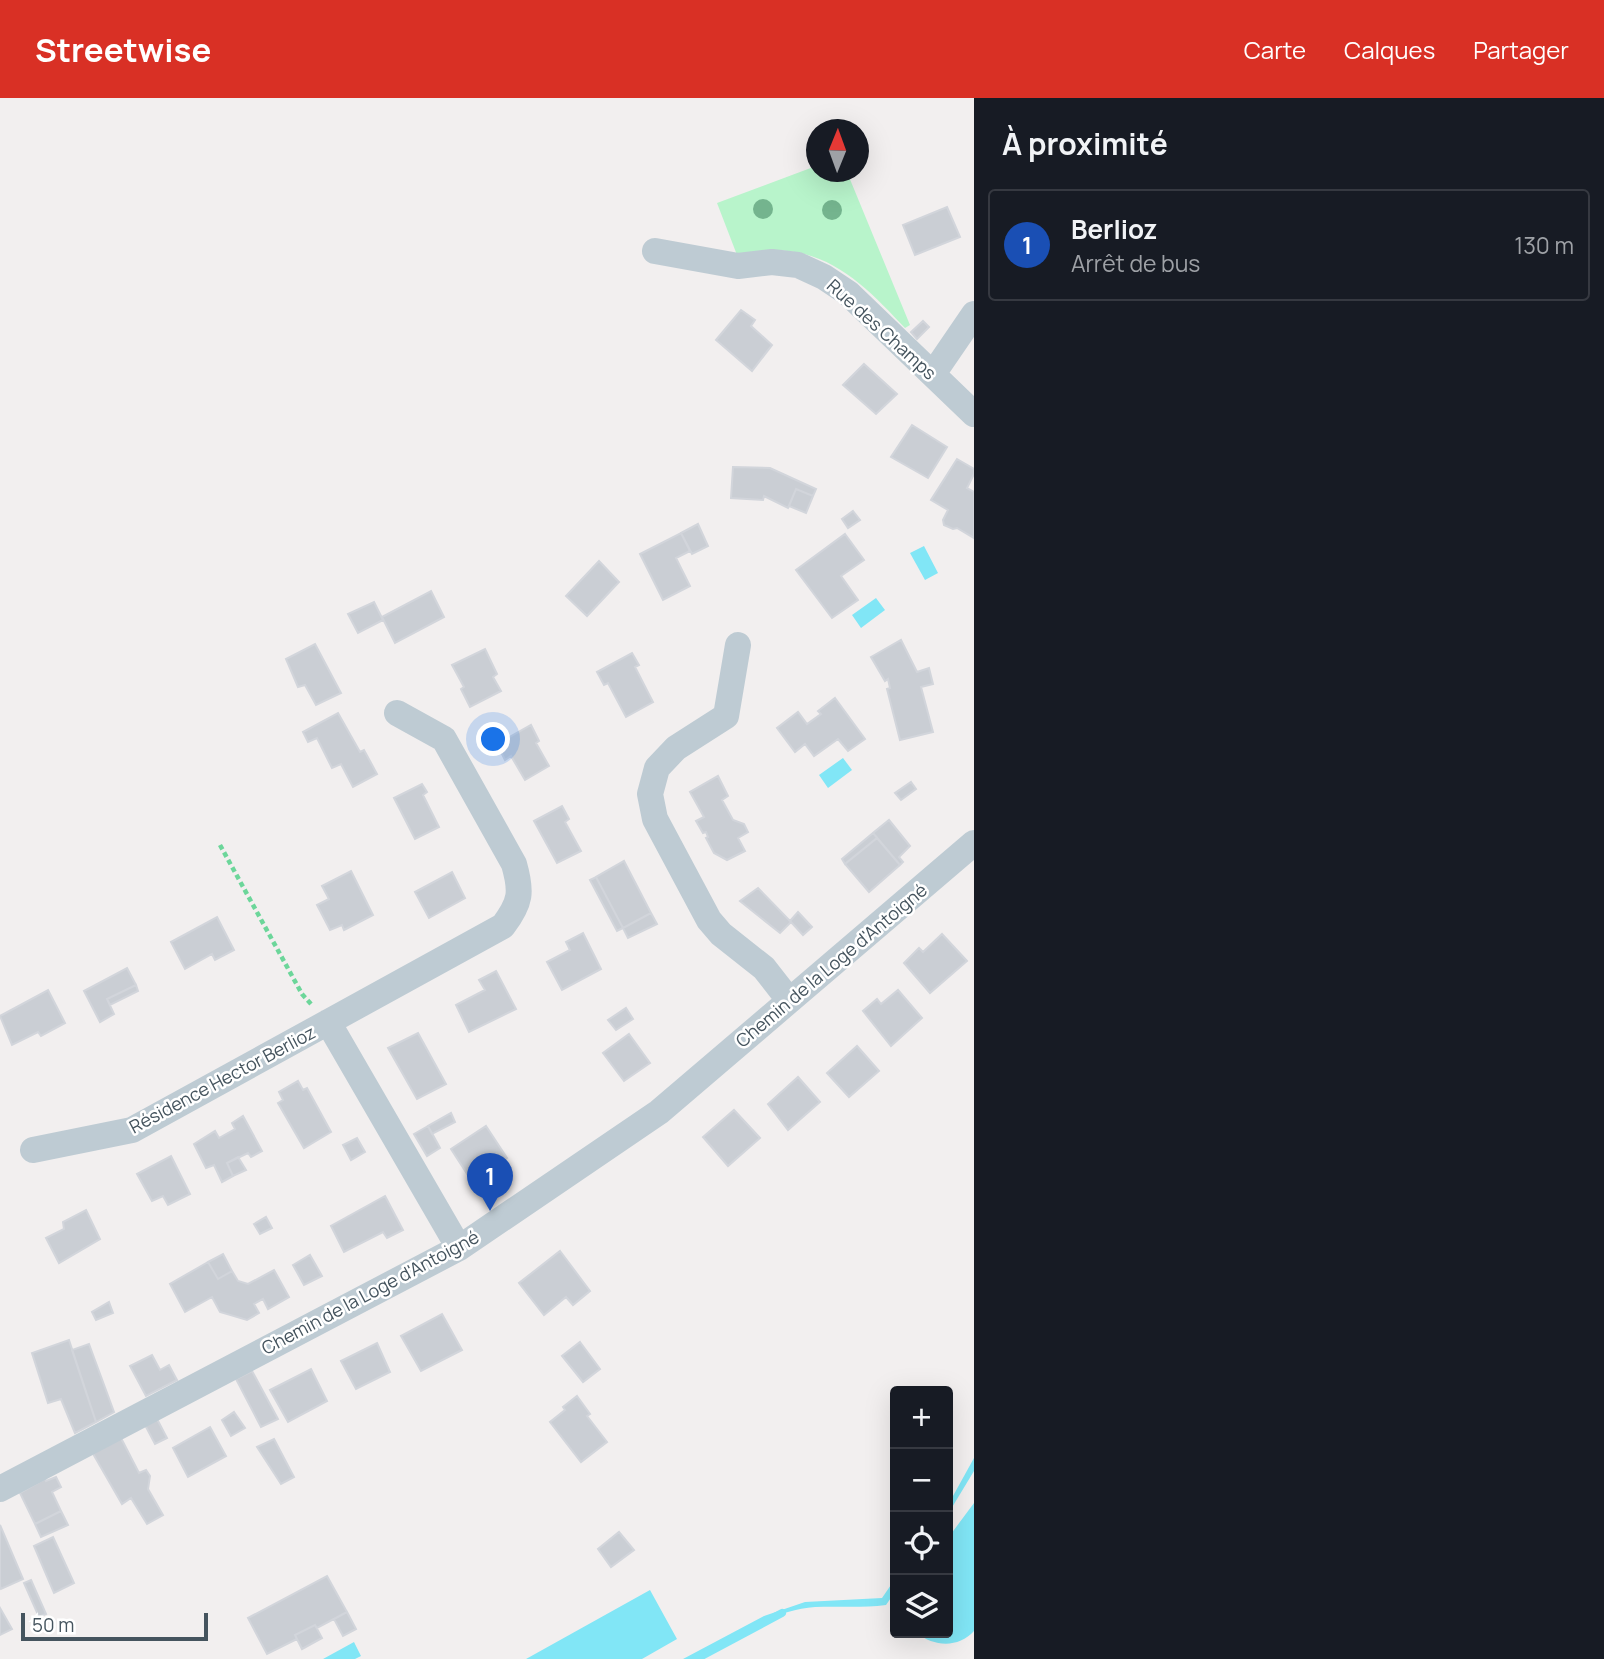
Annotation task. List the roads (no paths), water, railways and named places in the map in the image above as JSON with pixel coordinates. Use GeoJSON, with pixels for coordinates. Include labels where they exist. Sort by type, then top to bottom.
{"type":"FeatureCollection","features":[{"type":"Feature","properties":{"kind":"street","name":"Rue des Champs"},"geometry":{"type":"LineString","coordinates":[[655,251],[738,266],[772,261],[798,265],[811,271],[848,293],[974,414]]}},
{"type":"Feature","properties":{"kind":"street"},"geometry":{"type":"LineString","coordinates":[[933,374],[974,314]]}},
{"type":"Feature","properties":{"kind":"street"},"geometry":{"type":"LineString","coordinates":[[738,645],[726,716],[676,748],[657,768],[649,794],[655,819],[709,920],[721,934],[764,968],[789,1000]]}},
{"type":"Feature","properties":{"kind":"street","name":"Résidence Hector Berlioz"},"geometry":{"type":"LineString","coordinates":[[33,1150],[132,1130],[503,926],[517,908],[520,886],[514,864],[444,739],[397,713]]}},
{"type":"Feature","properties":{"kind":"street","name":"Chemin de la Loge d'Antoigné"},"geometry":{"type":"LineString","coordinates":[[0,1489],[459,1248],[659,1112],[974,843]]}},
{"type":"Feature","properties":{"kind":"street","name":"Résidence Hector Berlioz"},"geometry":{"type":"LineString","coordinates":[[328,1022],[459,1248]]}},
{"type":"Feature","properties":{"kind":"water"},"geometry":{"type":"Polygon","coordinates":[[[924,546],[938,573],[925,580],[910,553],[924,546]]]}},
{"type":"Feature","properties":{"kind":"water"},"geometry":{"type":"Polygon","coordinates":[[[876,598],[885,610],[861,628],[852,615],[876,598]]]}},
{"type":"Feature","properties":{"kind":"water"},"geometry":{"type":"Polygon","coordinates":[[[843,758],[852,770],[828,788],[819,775],[843,758]]]}},
{"type":"Feature","properties":{"kind":"water"},"geometry":{"type":"Polygon","coordinates":[[[974,1458],[974,1471],[953,1506],[953,1496],[974,1458]]]}},
{"type":"Feature","properties":{"kind":"water"},"geometry":{"type":"Polygon","coordinates":[[[974,1503],[974,1631],[968,1637],[946,1644],[924,1638],[953,1638],[953,1531],[974,1503]]]}},
{"type":"Feature","properties":{"kind":"water"},"geometry":{"type":"Polygon","coordinates":[[[890,1586],[890,1599],[886,1605],[815,1607],[783,1613],[753,1626],[696,1659],[683,1659],[764,1616],[805,1602],[882,1598],[890,1586]]]}},
{"type":"Feature","properties":{"kind":"water"},"geometry":{"type":"Polygon","coordinates":[[[650,1590],[677,1639],[642,1659],[526,1659],[650,1590]]]}},
{"type":"Feature","properties":{"kind":"water"},"geometry":{"type":"Polygon","coordinates":[[[354,1642],[361,1656],[355,1659],[323,1659],[354,1642]]]}},
{"type":"Feature","properties":{"kind":"waterway"},"geometry":{"type":"LineString","coordinates":[[696,1659],[782,1613]]}},
{"type":"Feature","properties":{"kind":"place","name":"Berlioz"},"geometry":{"type":"Point","coordinates":[490,1211]}}]}
